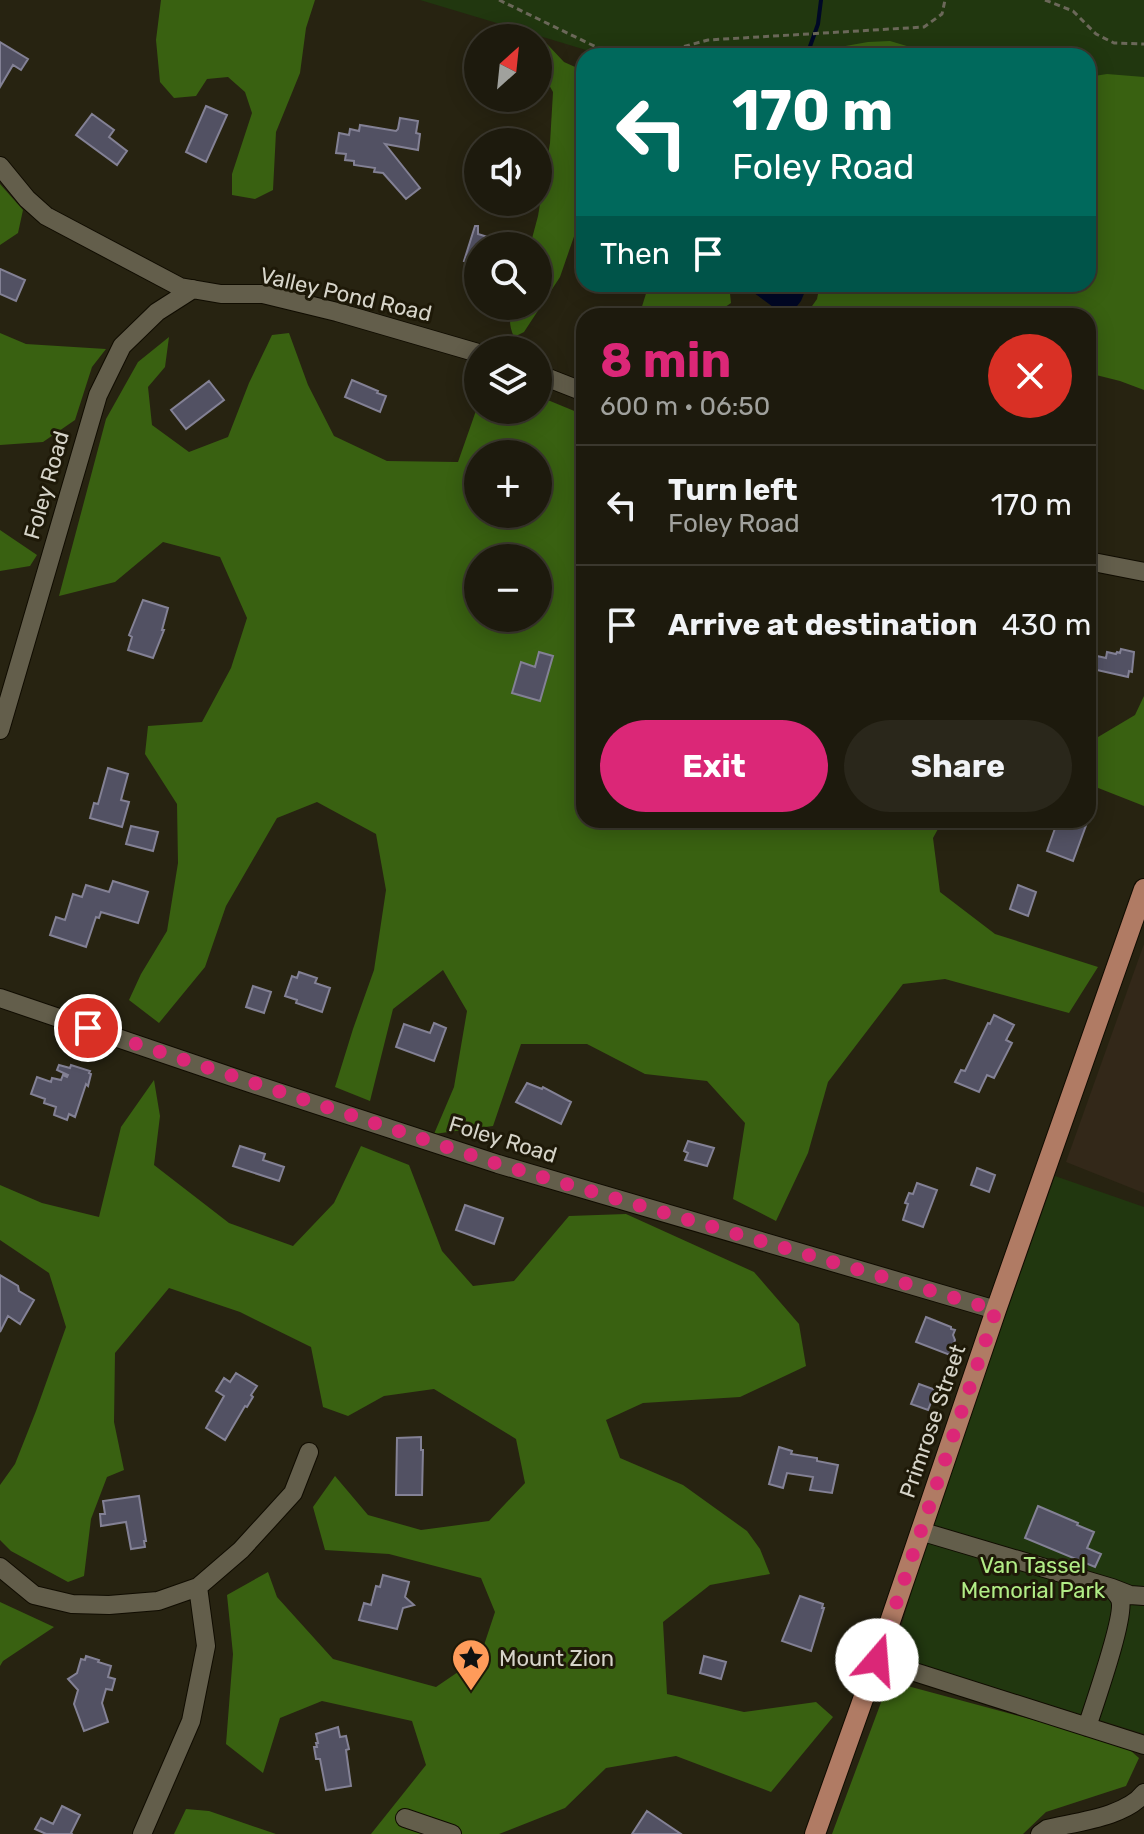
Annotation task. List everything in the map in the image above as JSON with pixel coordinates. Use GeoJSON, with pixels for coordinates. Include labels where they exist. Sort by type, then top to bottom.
{"type":"FeatureCollection","features":[{"type":"Feature","properties":{"kind":"main road","name":"Primrose Street"},"geometry":{"type":"LineString","coordinates":[[815,1834],[1143,896]]}},
{"type":"Feature","properties":{"kind":"street","name":"Valley Pond Road"},"geometry":{"type":"LineString","coordinates":[[0,166],[27,199],[46,216],[180,287],[221,294],[263,294],[464,349]]}},
{"type":"Feature","properties":{"kind":"street","name":"Foley Road"},"geometry":{"type":"LineString","coordinates":[[0,730],[98,395],[122,346],[157,312],[193,289]]}},
{"type":"Feature","properties":{"kind":"street"},"geometry":{"type":"LineString","coordinates":[[552,379],[576,389]]}},
{"type":"Feature","properties":{"kind":"street"},"geometry":{"type":"LineString","coordinates":[[1096,563],[1144,572]]}},
{"type":"Feature","properties":{"kind":"street","name":"Foley Road"},"geometry":{"type":"LineString","coordinates":[[0,998],[498,1164],[996,1310]]}},
{"type":"Feature","properties":{"kind":"street"},"geometry":{"type":"LineString","coordinates":[[0,1567],[34,1595],[72,1604],[158,1601],[198,1587],[241,1550],[293,1493],[309,1452]]}},
{"type":"Feature","properties":{"kind":"street"},"geometry":{"type":"LineString","coordinates":[[920,1531],[1116,1594],[1144,1596]]}},
{"type":"Feature","properties":{"kind":"street"},"geometry":{"type":"LineString","coordinates":[[142,1834],[191,1721],[206,1646],[198,1587]]}},
{"type":"Feature","properties":{"kind":"street"},"geometry":{"type":"LineString","coordinates":[[1087,1727],[1114,1642],[1121,1607],[1116,1594]]}},
{"type":"Feature","properties":{"kind":"street"},"geometry":{"type":"LineString","coordinates":[[877,1660],[1144,1745]]}},
{"type":"Feature","properties":{"kind":"street"},"geometry":{"type":"LineString","coordinates":[[1040,1834],[1047,1829],[1108,1815],[1125,1808],[1144,1793]]}},
{"type":"Feature","properties":{"kind":"street"},"geometry":{"type":"LineString","coordinates":[[405,1818],[452,1834]]}},
{"type":"Feature","properties":{"kind":"path"},"geometry":{"type":"LineString","coordinates":[[499,0],[599,48]]}},
{"type":"Feature","properties":{"kind":"path"},"geometry":{"type":"LineString","coordinates":[[678,48],[708,40],[924,27],[942,14],[945,0]]}},
{"type":"Feature","properties":{"kind":"path"},"geometry":{"type":"LineString","coordinates":[[1045,0],[1073,11],[1096,34],[1114,43],[1144,44]]}},
{"type":"Feature","properties":{"kind":"shaded area"},"geometry":{"type":"Polygon","coordinates":[[[1144,944],[1144,1193],[1066,1162],[1144,944]]]}},
{"type":"Feature","properties":{"kind":"green space"},"geometry":{"type":"Polygon","coordinates":[[[161,0],[315,0],[306,28],[300,73],[276,132],[273,190],[255,199],[232,195],[232,174],[252,113],[245,92],[228,77],[207,79],[196,96],[174,98],[160,82],[156,40],[161,0]]]}},
{"type":"Feature","properties":{"kind":"green space"},"geometry":{"type":"Polygon","coordinates":[[[420,0],[1144,0],[1144,87],[1096,81],[1096,48],[579,48],[552,40],[552,24],[500,24],[420,0]]]}},
{"type":"Feature","properties":{"kind":"green space"},"geometry":{"type":"Polygon","coordinates":[[[890,41],[914,48],[834,48],[890,41]]]}},
{"type":"Feature","properties":{"kind":"green space"},"geometry":{"type":"Polygon","coordinates":[[[552,49],[564,62],[576,67],[576,231],[560,277],[552,289],[552,232],[534,232],[538,216],[552,216],[552,49]]]}},
{"type":"Feature","properties":{"kind":"green space"},"geometry":{"type":"Polygon","coordinates":[[[1096,76],[1144,77],[1144,390],[1096,375],[1096,308],[811,308],[818,292],[1096,292],[1096,76]]]}},
{"type":"Feature","properties":{"kind":"green space"},"geometry":{"type":"Polygon","coordinates":[[[0,184],[23,210],[18,233],[0,245],[0,184]]]}},
{"type":"Feature","properties":{"kind":"green space"},"geometry":{"type":"Polygon","coordinates":[[[646,292],[730,292],[731,303],[724,308],[642,308],[646,292]]]}},
{"type":"Feature","properties":{"kind":"green space"},"geometry":{"type":"Polygon","coordinates":[[[532,320],[524,332],[516,336],[510,322],[532,320]]]}},
{"type":"Feature","properties":{"kind":"green space"},"geometry":{"type":"Polygon","coordinates":[[[0,333],[26,344],[106,349],[92,367],[75,420],[43,442],[0,445],[0,333]]]}},
{"type":"Feature","properties":{"kind":"green space"},"geometry":{"type":"Polygon","coordinates":[[[289,333],[308,385],[334,436],[387,461],[458,462],[464,445],[464,528],[552,528],[552,440],[466,440],[471,424],[552,424],[552,402],[576,412],[576,828],[939,828],[933,838],[940,892],[995,934],[1098,967],[1069,1013],[945,979],[903,984],[828,1082],[808,1153],[776,1221],[733,1199],[745,1123],[707,1081],[645,1074],[587,1044],[521,1044],[493,1126],[434,1134],[454,1087],[467,1011],[443,970],[393,1009],[370,1101],[335,1087],[374,970],[386,890],[376,834],[317,802],[277,818],[226,906],[205,967],[159,1023],[129,1000],[167,931],[178,863],[177,804],[145,754],[148,726],[202,722],[231,668],[247,618],[220,557],[163,542],[115,582],[59,596],[106,419],[138,362],[169,337],[165,367],[148,387],[152,425],[189,452],[228,437],[272,335],[289,333]]]}},
{"type":"Feature","properties":{"kind":"green space"},"geometry":{"type":"Polygon","coordinates":[[[0,530],[37,555],[30,566],[0,571],[0,530]]]}},
{"type":"Feature","properties":{"kind":"green space"},"geometry":{"type":"Polygon","coordinates":[[[1144,696],[1144,806],[1096,787],[1096,738],[1135,715],[1144,696]]]}},
{"type":"Feature","properties":{"kind":"green space"},"geometry":{"type":"Polygon","coordinates":[[[154,1080],[160,1116],[154,1165],[229,1223],[293,1246],[334,1203],[361,1146],[409,1165],[442,1251],[473,1286],[514,1281],[569,1216],[626,1214],[754,1272],[799,1324],[806,1366],[740,1397],[643,1403],[606,1420],[620,1458],[683,1485],[747,1531],[760,1549],[770,1574],[710,1585],[663,1622],[667,1694],[744,1712],[816,1702],[833,1717],[771,1792],[676,1756],[606,1768],[565,1808],[499,1834],[371,1834],[426,1765],[412,1721],[322,1701],[280,1718],[263,1773],[226,1744],[233,1654],[227,1595],[268,1572],[277,1597],[333,1659],[436,1687],[480,1657],[495,1612],[481,1578],[389,1554],[325,1550],[313,1507],[335,1476],[368,1515],[421,1530],[489,1521],[525,1483],[516,1439],[434,1389],[384,1396],[348,1416],[323,1407],[311,1347],[240,1312],[169,1288],[115,1353],[114,1422],[124,1470],[107,1477],[91,1519],[84,1576],[68,1582],[11,1551],[0,1540],[0,1485],[15,1464],[66,1327],[49,1273],[0,1240],[0,1185],[42,1203],[99,1217],[121,1127],[154,1080]]]}},
{"type":"Feature","properties":{"kind":"green space","name":"Van Tassel Memorial Park"},"geometry":{"type":"Polygon","coordinates":[[[1055,1176],[1144,1207],[1144,1734],[907,1660],[898,1650],[897,1641],[923,1553],[1055,1176]]]}},
{"type":"Feature","properties":{"kind":"green space"},"geometry":{"type":"Polygon","coordinates":[[[0,1602],[54,1627],[0,1666],[0,1602]]]}},
{"type":"Feature","properties":{"kind":"green space"},"geometry":{"type":"Polygon","coordinates":[[[889,1681],[1123,1744],[1139,1758],[1126,1786],[1046,1812],[1023,1834],[832,1834],[889,1681]]]}},
{"type":"Feature","properties":{"kind":"green space"},"geometry":{"type":"Polygon","coordinates":[[[186,1809],[209,1811],[276,1834],[174,1834],[186,1809]]]}},
{"type":"Feature","properties":{"kind":"water"},"geometry":{"type":"Polygon","coordinates":[[[753,292],[805,292],[796,308],[773,307],[753,292]]]}},
{"type":"Feature","properties":{"kind":"building"},"geometry":{"type":"Polygon","coordinates":[[[0,42],[28,59],[21,70],[13,65],[0,87],[0,42]]]}},
{"type":"Feature","properties":{"kind":"building"},"geometry":{"type":"Polygon","coordinates":[[[206,106],[227,115],[206,162],[186,152],[206,106]]]}},
{"type":"Feature","properties":{"kind":"building"},"geometry":{"type":"Polygon","coordinates":[[[92,114],[114,130],[109,137],[127,151],[117,165],[76,135],[92,114]]]}},
{"type":"Feature","properties":{"kind":"building"},"geometry":{"type":"Polygon","coordinates":[[[400,118],[418,121],[416,133],[420,134],[418,150],[385,144],[420,188],[406,199],[383,173],[374,172],[375,168],[354,165],[354,161],[345,160],[346,154],[336,153],[339,133],[349,135],[350,129],[359,131],[360,125],[396,131],[400,118]]]}},
{"type":"Feature","properties":{"kind":"building"},"geometry":{"type":"Polygon","coordinates":[[[0,269],[25,280],[16,301],[0,294],[0,269]]]}},
{"type":"Feature","properties":{"kind":"building"},"geometry":{"type":"Polygon","coordinates":[[[352,380],[386,396],[380,412],[345,397],[352,380]]]}},
{"type":"Feature","properties":{"kind":"building"},"geometry":{"type":"Polygon","coordinates":[[[209,381],[224,400],[186,429],[171,410],[209,381]]]}},
{"type":"Feature","properties":{"kind":"building"},"geometry":{"type":"Polygon","coordinates":[[[143,600],[168,608],[164,630],[153,658],[128,650],[132,637],[129,635],[143,600]]]}},
{"type":"Feature","properties":{"kind":"building"},"geometry":{"type":"Polygon","coordinates":[[[1121,649],[1134,652],[1132,672],[1129,671],[1128,677],[1096,670],[1096,656],[1106,658],[1107,652],[1120,653],[1121,649]]]}},
{"type":"Feature","properties":{"kind":"building"},"geometry":{"type":"Polygon","coordinates":[[[539,652],[553,656],[540,701],[512,693],[521,662],[535,667],[539,652]]]}},
{"type":"Feature","properties":{"kind":"building"},"geometry":{"type":"Polygon","coordinates":[[[108,768],[128,774],[121,800],[129,802],[122,827],[90,818],[94,803],[98,804],[108,768]]]}},
{"type":"Feature","properties":{"kind":"building"},"geometry":{"type":"Polygon","coordinates":[[[131,826],[158,832],[153,851],[126,844],[131,826]]]}},
{"type":"Feature","properties":{"kind":"building"},"geometry":{"type":"Polygon","coordinates":[[[1055,828],[1085,828],[1073,861],[1047,851],[1055,828]]]}},
{"type":"Feature","properties":{"kind":"building"},"geometry":{"type":"Polygon","coordinates":[[[113,881],[148,892],[138,923],[101,912],[99,918],[96,917],[86,947],[50,935],[56,917],[65,920],[73,894],[82,897],[86,885],[109,892],[113,881]]]}},
{"type":"Feature","properties":{"kind":"building"},"geometry":{"type":"Polygon","coordinates":[[[1018,885],[1036,892],[1028,916],[1010,909],[1018,885]]]}},
{"type":"Feature","properties":{"kind":"building"},"geometry":{"type":"Polygon","coordinates":[[[299,972],[317,978],[315,983],[330,988],[322,1012],[285,996],[292,976],[297,978],[299,972]]]}},
{"type":"Feature","properties":{"kind":"building"},"geometry":{"type":"Polygon","coordinates":[[[253,986],[271,992],[264,1013],[246,1007],[253,986]]]}},
{"type":"Feature","properties":{"kind":"building"},"geometry":{"type":"Polygon","coordinates":[[[994,1015],[1014,1025],[1006,1040],[1012,1043],[994,1078],[987,1075],[979,1092],[955,1082],[961,1070],[965,1071],[994,1015]]]}},
{"type":"Feature","properties":{"kind":"building"},"geometry":{"type":"Polygon","coordinates":[[[434,1023],[446,1028],[434,1061],[396,1047],[404,1024],[430,1033],[434,1023]]]}},
{"type":"Feature","properties":{"kind":"building"},"geometry":{"type":"Polygon","coordinates":[[[59,1065],[70,1068],[71,1065],[91,1074],[75,1117],[69,1114],[67,1120],[54,1115],[56,1107],[44,1103],[45,1099],[31,1094],[37,1077],[51,1082],[52,1078],[61,1080],[63,1075],[67,1077],[57,1070],[59,1065]]]}},
{"type":"Feature","properties":{"kind":"building"},"geometry":{"type":"Polygon","coordinates":[[[527,1083],[543,1087],[571,1102],[561,1124],[516,1102],[527,1083]]]}},
{"type":"Feature","properties":{"kind":"building"},"geometry":{"type":"Polygon","coordinates":[[[688,1141],[714,1148],[707,1166],[685,1160],[688,1141]]]}},
{"type":"Feature","properties":{"kind":"building"},"geometry":{"type":"Polygon","coordinates":[[[240,1146],[265,1154],[263,1160],[284,1167],[279,1181],[233,1166],[240,1146]]]}},
{"type":"Feature","properties":{"kind":"building"},"geometry":{"type":"Polygon","coordinates":[[[977,1168],[995,1175],[989,1192],[971,1185],[977,1168]]]}},
{"type":"Feature","properties":{"kind":"building"},"geometry":{"type":"Polygon","coordinates":[[[917,1183],[937,1190],[923,1227],[903,1220],[908,1204],[905,1203],[917,1183]]]}},
{"type":"Feature","properties":{"kind":"building"},"geometry":{"type":"Polygon","coordinates":[[[465,1205],[503,1218],[494,1244],[456,1230],[465,1205]]]}},
{"type":"Feature","properties":{"kind":"building"},"geometry":{"type":"Polygon","coordinates":[[[0,1275],[34,1300],[20,1324],[8,1316],[0,1332],[0,1275]]]}},
{"type":"Feature","properties":{"kind":"building"},"geometry":{"type":"Polygon","coordinates":[[[926,1317],[955,1330],[950,1355],[916,1342],[926,1317]]]}},
{"type":"Feature","properties":{"kind":"building"},"geometry":{"type":"Polygon","coordinates":[[[236,1373],[257,1386],[225,1440],[206,1428],[224,1396],[216,1391],[224,1378],[230,1382],[236,1373]]]}},
{"type":"Feature","properties":{"kind":"building"},"geometry":{"type":"Polygon","coordinates":[[[919,1384],[936,1390],[928,1410],[911,1404],[919,1384]]]}},
{"type":"Feature","properties":{"kind":"building"},"geometry":{"type":"Polygon","coordinates":[[[421,1437],[422,1495],[396,1495],[397,1438],[421,1437]]]}},
{"type":"Feature","properties":{"kind":"building"},"geometry":{"type":"Polygon","coordinates":[[[779,1447],[792,1451],[791,1454],[838,1465],[832,1493],[810,1490],[813,1477],[787,1473],[783,1488],[769,1484],[779,1447]]]}},
{"type":"Feature","properties":{"kind":"building"},"geometry":{"type":"Polygon","coordinates":[[[139,1496],[146,1541],[145,1547],[131,1549],[126,1522],[101,1526],[100,1514],[105,1514],[103,1501],[139,1496]]]}},
{"type":"Feature","properties":{"kind":"building"},"geometry":{"type":"Polygon","coordinates":[[[1038,1506],[1094,1532],[1087,1548],[1101,1554],[1095,1567],[1025,1538],[1038,1506]]]}},
{"type":"Feature","properties":{"kind":"building"},"geometry":{"type":"Polygon","coordinates":[[[383,1575],[409,1582],[405,1597],[414,1605],[403,1608],[397,1629],[359,1620],[364,1603],[371,1605],[376,1586],[380,1587],[383,1575]]]}},
{"type":"Feature","properties":{"kind":"building"},"geometry":{"type":"Polygon","coordinates":[[[800,1596],[823,1604],[824,1608],[811,1651],[782,1641],[800,1596]]]}},
{"type":"Feature","properties":{"kind":"building"},"geometry":{"type":"Polygon","coordinates":[[[86,1656],[111,1666],[108,1677],[115,1679],[112,1690],[106,1689],[102,1703],[108,1722],[84,1731],[74,1704],[78,1690],[68,1679],[77,1673],[81,1659],[85,1660],[86,1656]]]}},
{"type":"Feature","properties":{"kind":"building"},"geometry":{"type":"Polygon","coordinates":[[[704,1656],[726,1662],[721,1679],[700,1673],[704,1656]]]}},
{"type":"Feature","properties":{"kind":"building"},"geometry":{"type":"Polygon","coordinates":[[[338,1727],[340,1737],[346,1736],[349,1749],[346,1750],[351,1786],[326,1790],[320,1759],[316,1759],[316,1734],[338,1727]]]}},
{"type":"Feature","properties":{"kind":"building"},"geometry":{"type":"Polygon","coordinates":[[[62,1806],[80,1815],[72,1834],[46,1834],[35,1829],[41,1818],[53,1824],[62,1806]]]}},
{"type":"Feature","properties":{"kind":"building"},"geometry":{"type":"Polygon","coordinates":[[[647,1811],[681,1834],[632,1834],[647,1811]]]}},
{"type":"Feature","properties":{"kind":"waterway"},"geometry":{"type":"LineString","coordinates":[[809,48],[818,24],[821,0]]}},
{"type":"Feature","properties":{"kind":"place","name":"Mount Zion"},"geometry":{"type":"Point","coordinates":[471,1692]}},
{"type":"Feature","properties":{"kind":"route"},"geometry":{"type":"LineString","coordinates":[[88,1028],[498,1164],[996,1310],[877,1660]]}}]}
